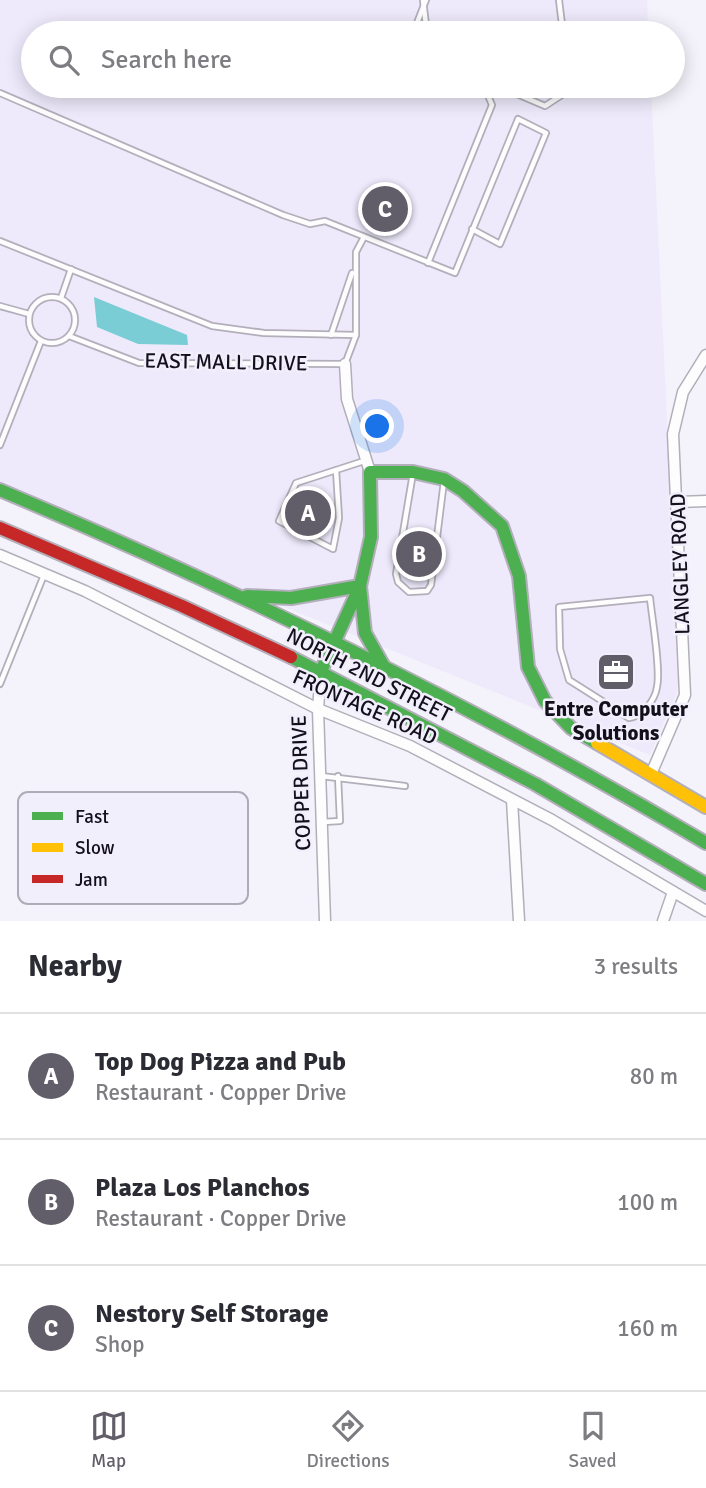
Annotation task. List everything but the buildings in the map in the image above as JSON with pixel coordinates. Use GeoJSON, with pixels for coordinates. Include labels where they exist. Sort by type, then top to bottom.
{"type":"FeatureCollection","features":[{"type":"Feature","properties":{"kind":"main road"},"geometry":{"type":"LineString","coordinates":[[367,466],[444,479],[463,491],[502,526],[519,576],[528,667],[545,701],[571,728],[706,807]]}},
{"type":"Feature","properties":{"kind":"main road","name":"COPPER DRIVE"},"geometry":{"type":"LineString","coordinates":[[321,671],[360,586],[371,537],[367,466]]}},
{"type":"Feature","properties":{"kind":"main road","name":"NORTH 2ND STREET"},"geometry":{"type":"LineString","coordinates":[[0,491],[128,543],[465,705],[706,843]]}},
{"type":"Feature","properties":{"kind":"main road","name":"NORTH 2ND STREET"},"geometry":{"type":"LineString","coordinates":[[0,528],[112,573],[321,671],[456,740],[706,884]]}},
{"type":"Feature","properties":{"kind":"main road"},"geometry":{"type":"LineString","coordinates":[[239,596],[291,598],[360,586],[365,633],[383,665]]}},
{"type":"Feature","properties":{"kind":"street","name":"LANGLEY ROAD"},"geometry":{"type":"LineString","coordinates":[[652,774],[685,695],[673,434],[683,391],[706,355]]}},
{"type":"Feature","properties":{"kind":"street","name":"COPPER DRIVE"},"geometry":{"type":"LineString","coordinates":[[345,364],[347,399],[367,466]]}},
{"type":"Feature","properties":{"kind":"street"},"geometry":{"type":"LineString","coordinates":[[678,502],[706,501]]}},
{"type":"Feature","properties":{"kind":"street","name":"FRONTAGE ROAD"},"geometry":{"type":"LineString","coordinates":[[0,555],[117,607],[318,709],[410,746],[512,800],[706,911]]}},
{"type":"Feature","properties":{"kind":"street","name":"COPPER DRIVE"},"geometry":{"type":"LineString","coordinates":[[321,671],[318,709],[325,921]]}},
{"type":"Feature","properties":{"kind":"street"},"geometry":{"type":"LineString","coordinates":[[512,800],[519,921]]}},
{"type":"Feature","properties":{"kind":"street"},"geometry":{"type":"LineString","coordinates":[[663,921],[673,892]]}},
{"type":"Feature","properties":{"kind":"lane"},"geometry":{"type":"LineString","coordinates":[[559,0],[562,21]]}},
{"type":"Feature","properties":{"kind":"lane"},"geometry":{"type":"LineString","coordinates":[[417,21],[424,1]]}},
{"type":"Feature","properties":{"kind":"lane"},"geometry":{"type":"LineString","coordinates":[[424,1],[424,21]]}},
{"type":"Feature","properties":{"kind":"lane"},"geometry":{"type":"LineString","coordinates":[[0,93],[283,215],[310,224],[326,221],[454,273],[472,229],[518,119],[546,133],[500,244],[472,229]]}},
{"type":"Feature","properties":{"kind":"lane"},"geometry":{"type":"LineString","coordinates":[[428,263],[492,105],[489,98]]}},
{"type":"Feature","properties":{"kind":"lane"},"geometry":{"type":"LineString","coordinates":[[526,98],[545,106],[557,98]]}},
{"type":"Feature","properties":{"kind":"lane"},"geometry":{"type":"LineString","coordinates":[[345,364],[356,335],[356,252],[364,237]]}},
{"type":"Feature","properties":{"kind":"lane"},"geometry":{"type":"LineString","coordinates":[[0,241],[179,313],[236,331],[356,335]]}},
{"type":"Feature","properties":{"kind":"lane"},"geometry":{"type":"LineString","coordinates":[[331,335],[355,268]]}},
{"type":"Feature","properties":{"kind":"lane"},"geometry":{"type":"LineString","coordinates":[[61,298],[71,270]]}},
{"type":"Feature","properties":{"kind":"lane"},"geometry":{"type":"LineString","coordinates":[[45,298],[61,298],[75,315],[74,330],[56,344],[41,341],[30,330],[29,314],[32,307],[45,298]]}},
{"type":"Feature","properties":{"kind":"lane"},"geometry":{"type":"LineString","coordinates":[[0,306],[29,314]]}},
{"type":"Feature","properties":{"kind":"lane","name":"EAST MALL DRIVE"},"geometry":{"type":"LineString","coordinates":[[69,336],[139,363],[345,364]]}},
{"type":"Feature","properties":{"kind":"lane"},"geometry":{"type":"LineString","coordinates":[[0,445],[41,341]]}},
{"type":"Feature","properties":{"kind":"lane"},"geometry":{"type":"LineString","coordinates":[[336,470],[339,518],[333,549],[279,521],[296,483],[336,470],[367,466]]}},
{"type":"Feature","properties":{"kind":"lane"},"geometry":{"type":"LineString","coordinates":[[413,472],[396,574],[398,582],[409,592],[427,591],[432,585],[444,479]]}},
{"type":"Feature","properties":{"kind":"lane"},"geometry":{"type":"LineString","coordinates":[[0,684],[45,574]]}},
{"type":"Feature","properties":{"kind":"lane"},"geometry":{"type":"LineString","coordinates":[[650,598],[655,661],[657,688],[645,711],[637,717],[629,718],[569,680],[560,649],[559,607],[650,598]]}},
{"type":"Feature","properties":{"kind":"lane"},"geometry":{"type":"LineString","coordinates":[[320,776],[338,776],[405,786]]}},
{"type":"Feature","properties":{"kind":"lane"},"geometry":{"type":"LineString","coordinates":[[321,822],[340,821],[338,776]]}},
{"type":"Feature","properties":{"kind":"shaded area"},"geometry":{"type":"Polygon","coordinates":[[[0,0],[647,0],[648,21],[21,21],[21,98],[652,98],[679,671],[677,693],[650,755],[0,492],[0,0]]]}},
{"type":"Feature","properties":{"kind":"water"},"geometry":{"type":"Polygon","coordinates":[[[94,297],[187,335],[188,345],[138,344],[97,327],[94,297]]]}},
{"type":"Feature","properties":{"kind":"traffic: fast"},"geometry":{"type":"LineString","coordinates":[[321,671],[360,586],[371,537],[370,472],[413,472],[444,479],[463,491],[502,526],[519,576],[528,667],[545,701],[571,728],[597,743]]}},
{"type":"Feature","properties":{"kind":"traffic: fast"},"geometry":{"type":"LineString","coordinates":[[0,490],[271,611],[359,654],[534,745],[706,843]]}},
{"type":"Feature","properties":{"kind":"traffic: fast"},"geometry":{"type":"LineString","coordinates":[[247,596],[291,598],[360,586],[365,633],[383,665]]}},
{"type":"Feature","properties":{"kind":"traffic: fast"},"geometry":{"type":"LineString","coordinates":[[291,657],[535,784],[706,884]]}},
{"type":"Feature","properties":{"kind":"traffic: slow"},"geometry":{"type":"LineString","coordinates":[[597,743],[706,807]]}},
{"type":"Feature","properties":{"kind":"traffic: jam"},"geometry":{"type":"LineString","coordinates":[[0,528],[182,606],[291,657]]}},
{"type":"Feature","properties":{"kind":"place","name":"Nestory Self Storage"},"geometry":{"type":"Point","coordinates":[385,209]}},
{"type":"Feature","properties":{"kind":"place","name":"Top Dog Pizza and Pub"},"geometry":{"type":"Point","coordinates":[308,513]}},
{"type":"Feature","properties":{"kind":"place","name":"Plaza Los Planchos"},"geometry":{"type":"Point","coordinates":[419,554]}},
{"type":"Feature","properties":{"kind":"place","name":"Entre Computer Solutions"},"geometry":{"type":"Point","coordinates":[616,672]}}]}
